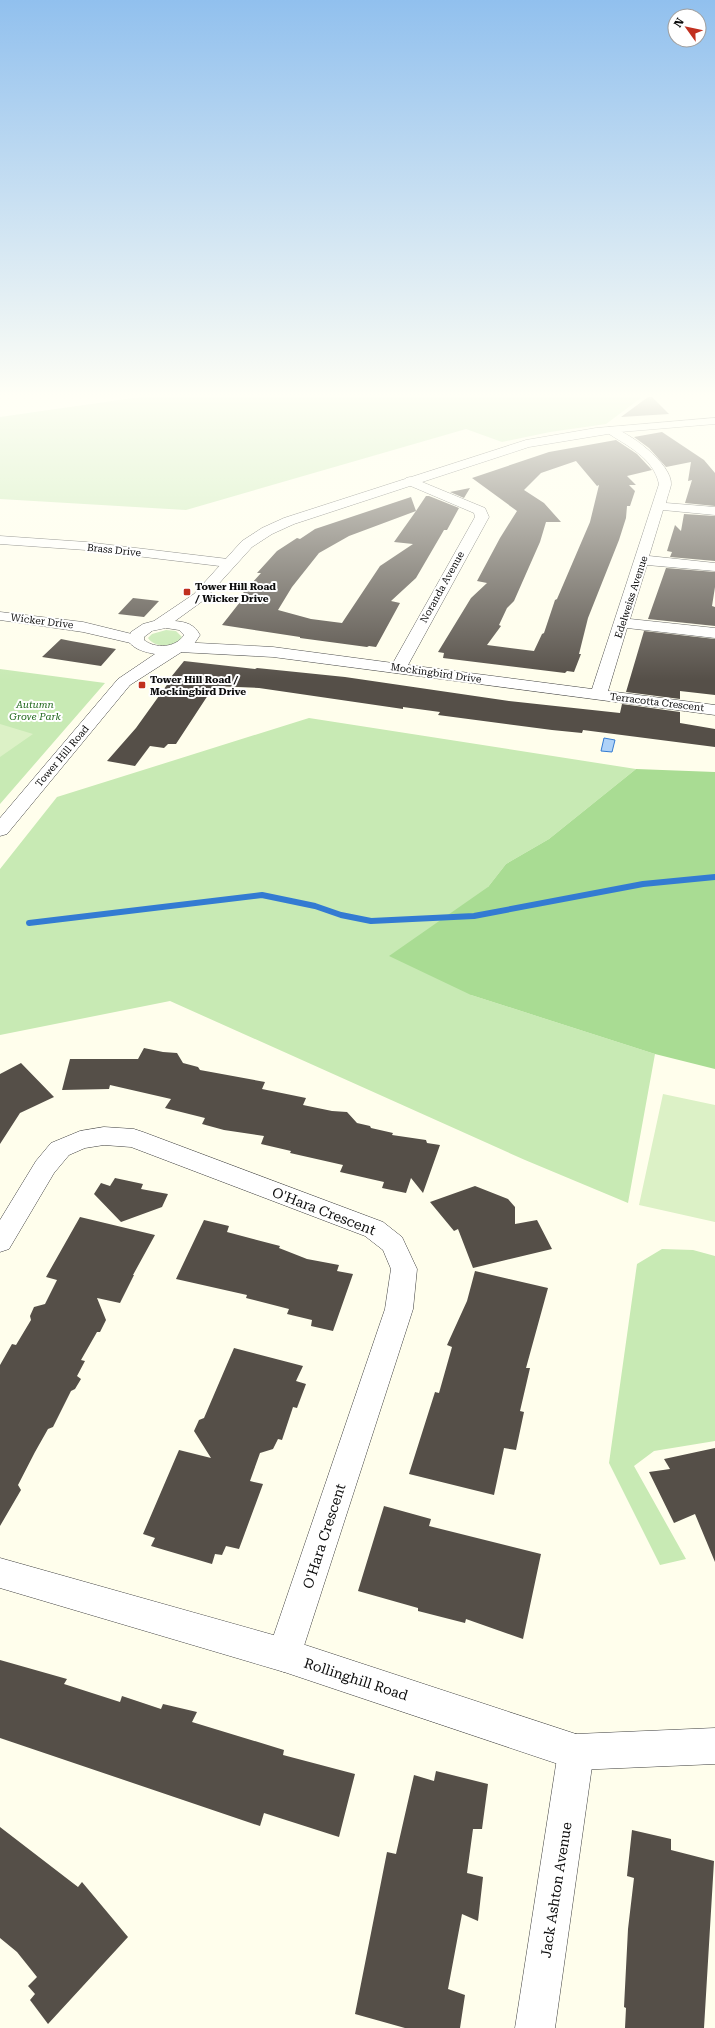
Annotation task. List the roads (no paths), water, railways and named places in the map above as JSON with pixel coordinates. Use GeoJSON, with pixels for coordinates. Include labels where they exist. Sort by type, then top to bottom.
{"type":"FeatureCollection","features":[{"type":"Feature","properties":{"kind":"street"},"geometry":{"type":"LineString","coordinates":[[140,638],[199,597],[228,563],[247,544],[267,531],[289,521],[378,492]]}},
{"type":"Feature","properties":{"kind":"street","name":"Noranda Avenue"},"geometry":{"type":"LineString","coordinates":[[398,668],[482,517],[480,511],[435,492]]}},
{"type":"Feature","properties":{"kind":"street","name":"Edelweiss Avenue"},"geometry":{"type":"LineString","coordinates":[[599,694],[643,560],[663,492]]}},
{"type":"Feature","properties":{"kind":"street"},"geometry":{"type":"LineString","coordinates":[[659,506],[715,511]]}},
{"type":"Feature","properties":{"kind":"street","name":"Brass Drive"},"geometry":{"type":"LineString","coordinates":[[0,540],[79,546],[228,563]]}},
{"type":"Feature","properties":{"kind":"street"},"geometry":{"type":"LineString","coordinates":[[643,560],[715,567]]}},
{"type":"Feature","properties":{"kind":"street"},"geometry":{"type":"LineString","coordinates":[[188,630],[199,597]]}},
{"type":"Feature","properties":{"kind":"street","name":"Wicker Drive"},"geometry":{"type":"LineString","coordinates":[[0,616],[83,627],[140,638],[156,650],[177,648]]}},
{"type":"Feature","properties":{"kind":"street"},"geometry":{"type":"LineString","coordinates":[[622,623],[715,633]]}},
{"type":"Feature","properties":{"kind":"street","name":"Mockingbird Drive"},"geometry":{"type":"LineString","coordinates":[[160,624],[178,625],[210,638],[273,652]]}},
{"type":"Feature","properties":{"kind":"street","name":"Tower Hill Road"},"geometry":{"type":"LineString","coordinates":[[0,830],[124,682],[191,639],[192,635],[188,630]]}},
{"type":"Feature","properties":{"kind":"street","name":"Tower Hill Road"},"geometry":{"type":"LineString","coordinates":[[124,682],[140,638]]}},
{"type":"Feature","properties":{"kind":"street","name":"Mockingbird Drive"},"geometry":{"type":"LineString","coordinates":[[177,648],[273,652],[599,694]]}},
{"type":"Feature","properties":{"kind":"street","name":"Terracotta Crescent"},"geometry":{"type":"LineString","coordinates":[[599,694],[715,710]]}},
{"type":"Feature","properties":{"kind":"street","name":"O'Hara Crescent"},"geometry":{"type":"LineString","coordinates":[[0,1242],[45,1167],[60,1149],[80,1140],[104,1136],[134,1138],[374,1229],[393,1244],[404,1269],[399,1309],[284,1655]]}},
{"type":"Feature","properties":{"kind":"street","name":"Rollinghill Road"},"geometry":{"type":"LineString","coordinates":[[0,1573],[284,1655],[576,1752],[715,1746]]}},
{"type":"Feature","properties":{"kind":"street","name":"Jack Ashton Avenue"},"geometry":{"type":"LineString","coordinates":[[535,2028],[576,1752]]}},
{"type":"Feature","properties":{"kind":"water"},"geometry":{"type":"Polygon","coordinates":[[[604,738],[615,740],[612,752],[601,751],[604,738]]]}},
{"type":"Feature","properties":{"kind":"waterway"},"geometry":{"type":"LineString","coordinates":[[29,923],[262,895],[315,906],[341,915],[371,921],[474,916],[643,884],[715,877]]}},
{"type":"Feature","properties":{"kind":"place","name":"Tower Hill Road / Wicker Drive"},"geometry":{"type":"Point","coordinates":[187,592]}},
{"type":"Feature","properties":{"kind":"place","name":"Tower Hill Road / Mockingbird Drive"},"geometry":{"type":"Point","coordinates":[142,685]}},
{"type":"Feature","properties":{"kind":"park label","name":"Autumn Grove Park"},"geometry":{"type":"Point","coordinates":[35,710]}}]}
